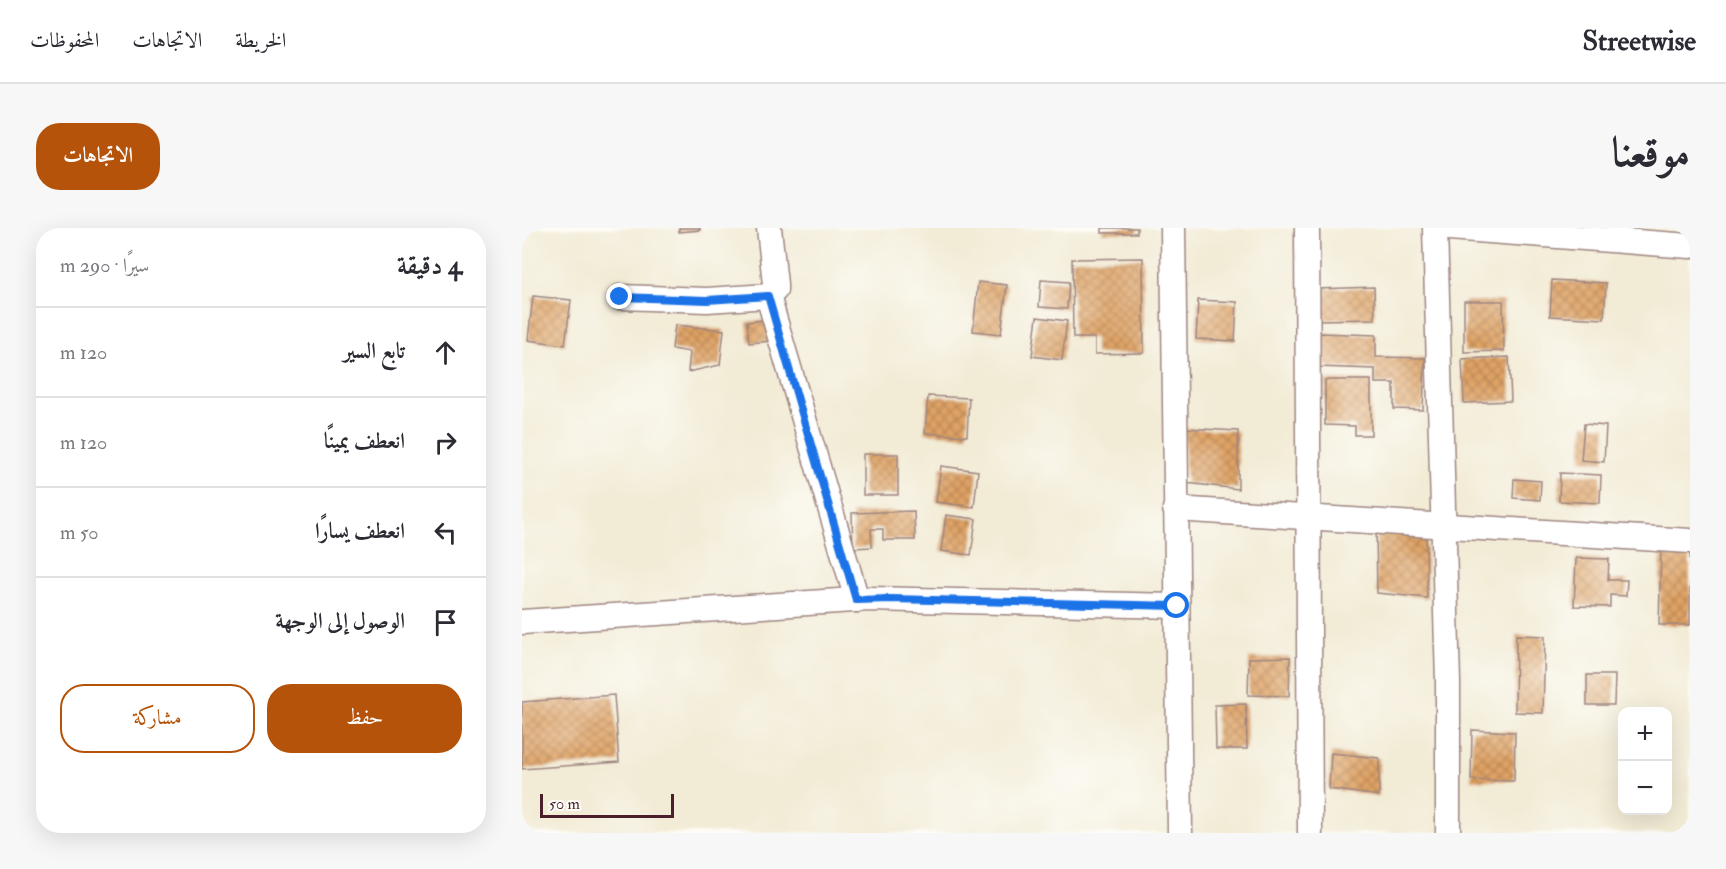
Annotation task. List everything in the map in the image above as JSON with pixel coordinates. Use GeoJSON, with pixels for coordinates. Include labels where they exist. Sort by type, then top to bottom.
{"type":"FeatureCollection","features":[{"type":"Feature","properties":{"kind":"street"},"geometry":{"type":"LineString","coordinates":[[620,297],[707,300],[768,296],[775,290],[769,228]]}},
{"type":"Feature","properties":{"kind":"street"},"geometry":{"type":"LineString","coordinates":[[1173,228],[1180,833]]}},
{"type":"Feature","properties":{"kind":"street"},"geometry":{"type":"LineString","coordinates":[[1306,228],[1310,833]]}},
{"type":"Feature","properties":{"kind":"street"},"geometry":{"type":"LineString","coordinates":[[1435,228],[1444,526],[1448,833]]}},
{"type":"Feature","properties":{"kind":"street"},"geometry":{"type":"LineString","coordinates":[[1449,228],[1690,246]]}},
{"type":"Feature","properties":{"kind":"street"},"geometry":{"type":"LineString","coordinates":[[768,296],[856,600]]}},
{"type":"Feature","properties":{"kind":"street"},"geometry":{"type":"LineString","coordinates":[[1175,509],[1690,540]]}},
{"type":"Feature","properties":{"kind":"street"},"geometry":{"type":"LineString","coordinates":[[522,622],[891,599],[1177,606]]}},
{"type":"Feature","properties":{"kind":"building"},"geometry":{"type":"Polygon","coordinates":[[[679,228],[700,228],[700,230],[679,232],[679,228]]]}},
{"type":"Feature","properties":{"kind":"building"},"geometry":{"type":"Polygon","coordinates":[[[1102,228],[1137,228],[1137,233],[1102,233],[1102,228]]]}},
{"type":"Feature","properties":{"kind":"building"},"geometry":{"type":"Polygon","coordinates":[[[1143,258],[1144,353],[1095,354],[1095,338],[1073,338],[1072,259],[1143,258]]]}},
{"type":"Feature","properties":{"kind":"building"},"geometry":{"type":"Polygon","coordinates":[[[1041,280],[1069,282],[1067,309],[1039,307],[1041,280]]]}},
{"type":"Feature","properties":{"kind":"building"},"geometry":{"type":"Polygon","coordinates":[[[1552,280],[1606,283],[1604,319],[1550,316],[1552,280]]]}},
{"type":"Feature","properties":{"kind":"building"},"geometry":{"type":"Polygon","coordinates":[[[978,282],[1007,285],[1001,334],[973,331],[978,282]]]}},
{"type":"Feature","properties":{"kind":"building"},"geometry":{"type":"Polygon","coordinates":[[[1374,287],[1375,319],[1318,320],[1317,289],[1374,287]]]}},
{"type":"Feature","properties":{"kind":"building"},"geometry":{"type":"Polygon","coordinates":[[[533,296],[571,300],[565,345],[528,340],[533,296]]]}},
{"type":"Feature","properties":{"kind":"building"},"geometry":{"type":"Polygon","coordinates":[[[1198,300],[1237,302],[1235,341],[1196,339],[1198,300]]]}},
{"type":"Feature","properties":{"kind":"building"},"geometry":{"type":"Polygon","coordinates":[[[1464,301],[1503,301],[1504,351],[1464,352],[1464,301]]]}},
{"type":"Feature","properties":{"kind":"building"},"geometry":{"type":"Polygon","coordinates":[[[1037,317],[1067,321],[1062,360],[1032,356],[1037,317]]]}},
{"type":"Feature","properties":{"kind":"building"},"geometry":{"type":"Polygon","coordinates":[[[770,319],[772,341],[749,343],[747,322],[770,319]]]}},
{"type":"Feature","properties":{"kind":"building"},"geometry":{"type":"Polygon","coordinates":[[[675,325],[724,330],[720,365],[688,372],[690,352],[672,349],[675,325]]]}},
{"type":"Feature","properties":{"kind":"building"},"geometry":{"type":"Polygon","coordinates":[[[1319,333],[1376,335],[1376,357],[1425,358],[1423,410],[1394,409],[1394,383],[1375,383],[1375,369],[1317,367],[1319,333]]]}},
{"type":"Feature","properties":{"kind":"building"},"geometry":{"type":"Polygon","coordinates":[[[1509,357],[1511,401],[1464,403],[1462,359],[1509,357]]]}},
{"type":"Feature","properties":{"kind":"building"},"geometry":{"type":"Polygon","coordinates":[[[1325,380],[1371,380],[1371,435],[1355,435],[1355,426],[1325,425],[1325,380]]]}},
{"type":"Feature","properties":{"kind":"building"},"geometry":{"type":"Polygon","coordinates":[[[928,396],[969,398],[967,436],[925,433],[928,396]]]}},
{"type":"Feature","properties":{"kind":"building"},"geometry":{"type":"Polygon","coordinates":[[[1584,424],[1606,426],[1604,462],[1581,460],[1584,424]]]}},
{"type":"Feature","properties":{"kind":"building"},"geometry":{"type":"Polygon","coordinates":[[[1184,428],[1238,431],[1238,489],[1186,483],[1184,428]]]}},
{"type":"Feature","properties":{"kind":"building"},"geometry":{"type":"Polygon","coordinates":[[[863,454],[898,454],[898,495],[863,495],[863,454]]]}},
{"type":"Feature","properties":{"kind":"building"},"geometry":{"type":"Polygon","coordinates":[[[941,466],[978,471],[974,507],[936,502],[941,466]]]}},
{"type":"Feature","properties":{"kind":"building"},"geometry":{"type":"Polygon","coordinates":[[[1560,473],[1601,475],[1600,503],[1559,501],[1560,473]]]}},
{"type":"Feature","properties":{"kind":"building"},"geometry":{"type":"Polygon","coordinates":[[[1514,479],[1541,481],[1540,500],[1513,498],[1514,479]]]}},
{"type":"Feature","properties":{"kind":"building"},"geometry":{"type":"Polygon","coordinates":[[[914,511],[915,540],[883,540],[883,529],[871,529],[872,547],[853,548],[852,513],[914,511]]]}},
{"type":"Feature","properties":{"kind":"building"},"geometry":{"type":"Polygon","coordinates":[[[946,515],[976,519],[971,555],[941,551],[946,515]]]}},
{"type":"Feature","properties":{"kind":"building"},"geometry":{"type":"Polygon","coordinates":[[[1376,529],[1426,536],[1427,598],[1377,593],[1376,529]]]}},
{"type":"Feature","properties":{"kind":"building"},"geometry":{"type":"Polygon","coordinates":[[[1661,548],[1690,549],[1690,625],[1659,625],[1661,548]]]}},
{"type":"Feature","properties":{"kind":"building"},"geometry":{"type":"Polygon","coordinates":[[[1576,558],[1609,559],[1608,580],[1627,580],[1626,596],[1610,595],[1610,607],[1574,606],[1576,558]]]}},
{"type":"Feature","properties":{"kind":"building"},"geometry":{"type":"Polygon","coordinates":[[[1516,635],[1545,636],[1543,713],[1515,712],[1516,635]]]}},
{"type":"Feature","properties":{"kind":"building"},"geometry":{"type":"Polygon","coordinates":[[[1290,657],[1289,696],[1248,695],[1249,658],[1290,657]]]}},
{"type":"Feature","properties":{"kind":"building"},"geometry":{"type":"Polygon","coordinates":[[[1587,675],[1615,675],[1614,705],[1587,705],[1587,675]]]}},
{"type":"Feature","properties":{"kind":"building"},"geometry":{"type":"Polygon","coordinates":[[[614,695],[619,762],[522,769],[522,702],[614,695]]]}},
{"type":"Feature","properties":{"kind":"building"},"geometry":{"type":"Polygon","coordinates":[[[1246,704],[1247,749],[1216,749],[1215,705],[1246,704]]]}},
{"type":"Feature","properties":{"kind":"building"},"geometry":{"type":"Polygon","coordinates":[[[1472,730],[1515,732],[1514,781],[1471,780],[1472,730]]]}},
{"type":"Feature","properties":{"kind":"building"},"geometry":{"type":"Polygon","coordinates":[[[1331,753],[1379,758],[1379,796],[1329,789],[1331,753]]]}},
{"type":"Feature","properties":{"kind":"route"},"geometry":{"type":"LineString","coordinates":[[620,297],[707,300],[768,296],[856,600],[1177,606]]}}]}
